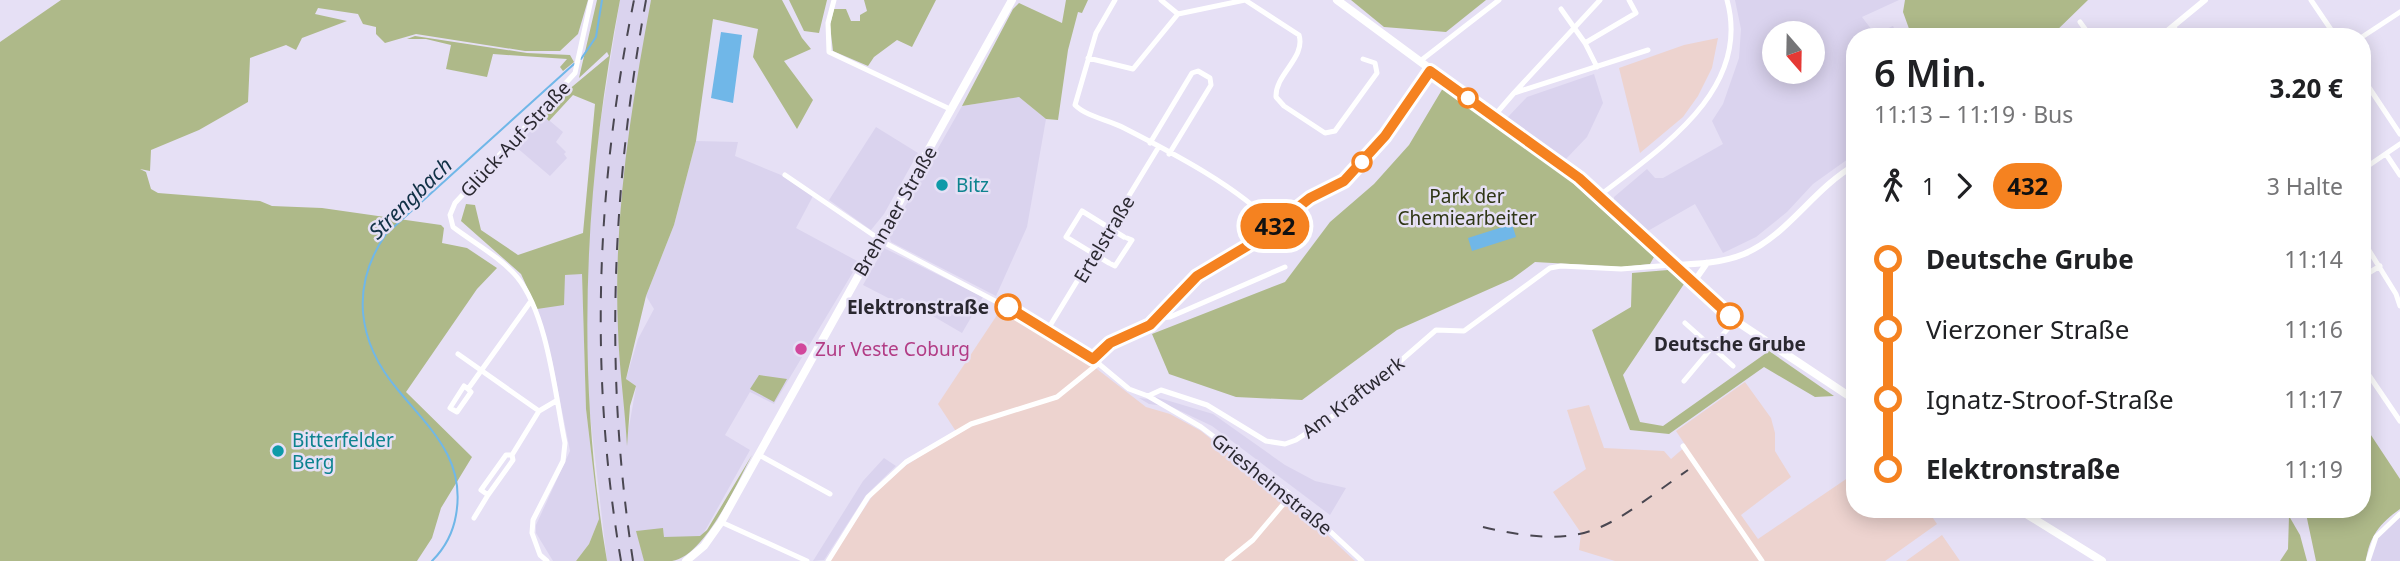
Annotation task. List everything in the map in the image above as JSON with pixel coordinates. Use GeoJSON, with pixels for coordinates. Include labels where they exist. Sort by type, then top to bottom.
{"type":"FeatureCollection","features":[{"type":"Feature","properties":{"kind":"main road","name":"Brehnaer Straße"},"geometry":{"type":"LineString","coordinates":[[686,561],[704,546],[721,522],[1012,0]]}},
{"type":"Feature","properties":{"kind":"main road"},"geometry":{"type":"LineString","coordinates":[[1337,0],[1430,71],[1547,153],[1735,320],[1846,394]]}},
{"type":"Feature","properties":{"kind":"main road"},"geometry":{"type":"LineString","coordinates":[[2033,518],[2102,561]]}},
{"type":"Feature","properties":{"kind":"street","name":"Glück-Auf-Straße"},"geometry":{"type":"LineString","coordinates":[[547,561],[539,558],[532,533],[533,520],[565,452],[556,401],[531,301],[512,272],[453,227],[450,215],[455,203],[576,69],[591,0]]}},
{"type":"Feature","properties":{"kind":"street"},"geometry":{"type":"LineString","coordinates":[[834,0],[828,23],[829,52],[952,110]]}},
{"type":"Feature","properties":{"kind":"street"},"geometry":{"type":"LineString","coordinates":[[1115,0],[1096,33],[1076,105],[1150,143],[1254,206],[1274,227]]}},
{"type":"Feature","properties":{"kind":"street"},"geometry":{"type":"LineString","coordinates":[[1161,0],[1178,14]]}},
{"type":"Feature","properties":{"kind":"street"},"geometry":{"type":"LineString","coordinates":[[1088,58],[1133,69],[1178,14],[1245,0],[1299,35],[1300,48],[1278,84],[1276,97],[1284,106],[1325,133],[1335,131],[1377,73],[1375,63],[1363,59]]}},
{"type":"Feature","properties":{"kind":"street"},"geometry":{"type":"LineString","coordinates":[[1418,62],[1499,0]]}},
{"type":"Feature","properties":{"kind":"street"},"geometry":{"type":"LineString","coordinates":[[1494,116],[1600,0]]}},
{"type":"Feature","properties":{"kind":"street"},"geometry":{"type":"LineString","coordinates":[[1585,43],[1636,13],[1629,0]]}},
{"type":"Feature","properties":{"kind":"street"},"geometry":{"type":"LineString","coordinates":[[1599,197],[1669,142],[1708,100],[1723,71],[1730,40],[1727,0]]}},
{"type":"Feature","properties":{"kind":"street"},"geometry":{"type":"LineString","coordinates":[[2171,28],[2205,0]]}},
{"type":"Feature","properties":{"kind":"street"},"geometry":{"type":"LineString","coordinates":[[2311,0],[2330,28]]}},
{"type":"Feature","properties":{"kind":"street"},"geometry":{"type":"LineString","coordinates":[[1561,9],[1585,43],[1597,67]]}},
{"type":"Feature","properties":{"kind":"street"},"geometry":{"type":"LineString","coordinates":[[2371,31],[2400,12]]}},
{"type":"Feature","properties":{"kind":"street"},"geometry":{"type":"LineString","coordinates":[[2080,22],[2084,28]]}},
{"type":"Feature","properties":{"kind":"street"},"geometry":{"type":"LineString","coordinates":[[1514,93],[1648,50]]}},
{"type":"Feature","properties":{"kind":"street"},"geometry":{"type":"LineString","coordinates":[[1150,143],[1192,73],[1198,71],[1210,78],[1211,85],[1169,154]]}},
{"type":"Feature","properties":{"kind":"street"},"geometry":{"type":"LineString","coordinates":[[828,561],[868,497],[906,462],[971,424],[1057,397],[1096,361],[1110,343],[1143,329],[1159,318],[1197,276],[1274,227],[1310,198],[1339,184],[1357,169],[1385,136],[1430,71]]}},
{"type":"Feature","properties":{"kind":"street"},"geometry":{"type":"LineString","coordinates":[[2371,90],[2400,134]]}},
{"type":"Feature","properties":{"kind":"street"},"geometry":{"type":"LineString","coordinates":[[2371,164],[2400,144]]}},
{"type":"Feature","properties":{"kind":"street","name":"Ertelstraße"},"geometry":{"type":"LineString","coordinates":[[1048,329],[1158,148]]}},
{"type":"Feature","properties":{"kind":"street"},"geometry":{"type":"LineString","coordinates":[[2386,154],[2400,175]]}},
{"type":"Feature","properties":{"kind":"street"},"geometry":{"type":"LineString","coordinates":[[1673,265],[1707,263],[1742,255],[1766,242],[1819,190],[1846,172]]}},
{"type":"Feature","properties":{"kind":"street"},"geometry":{"type":"LineString","coordinates":[[785,175],[879,238],[1048,329],[1096,361]]}},
{"type":"Feature","properties":{"kind":"street"},"geometry":{"type":"LineString","coordinates":[[1082,211],[1110,229],[1132,240],[1115,267],[1066,237],[1082,211]]}},
{"type":"Feature","properties":{"kind":"street"},"geometry":{"type":"LineString","coordinates":[[2371,252],[2398,297],[2400,306]]}},
{"type":"Feature","properties":{"kind":"street"},"geometry":{"type":"LineString","coordinates":[[1655,266],[1660,253]]}},
{"type":"Feature","properties":{"kind":"street"},"geometry":{"type":"LineString","coordinates":[[1693,283],[1707,263]]}},
{"type":"Feature","properties":{"kind":"street","name":"Am Kraftwerk"},"geometry":{"type":"LineString","coordinates":[[1096,361],[1129,389],[1148,396],[1161,390],[1207,405],[1266,441],[1291,442],[1350,404],[1436,330],[1464,331],[1550,268],[1561,266],[1621,269],[1673,265]]}},
{"type":"Feature","properties":{"kind":"street"},"geometry":{"type":"LineString","coordinates":[[2371,271],[2380,265]]}},
{"type":"Feature","properties":{"kind":"street"},"geometry":{"type":"LineString","coordinates":[[1159,318],[1170,317],[1285,267]]}},
{"type":"Feature","properties":{"kind":"street"},"geometry":{"type":"LineString","coordinates":[[468,389],[531,301]]}},
{"type":"Feature","properties":{"kind":"street"},"geometry":{"type":"LineString","coordinates":[[1684,381],[1735,320]]}},
{"type":"Feature","properties":{"kind":"street"},"geometry":{"type":"LineString","coordinates":[[1685,323],[1733,366]]}},
{"type":"Feature","properties":{"kind":"street"},"geometry":{"type":"LineString","coordinates":[[458,354],[539,411]]}},
{"type":"Feature","properties":{"kind":"street"},"geometry":{"type":"LineString","coordinates":[[2371,378],[2400,421]]}},
{"type":"Feature","properties":{"kind":"street"},"geometry":{"type":"LineString","coordinates":[[464,386],[468,389],[471,392],[457,412],[450,408],[464,386]]}},
{"type":"Feature","properties":{"kind":"street","name":"Griesheimstraße"},"geometry":{"type":"LineString","coordinates":[[1148,396],[1201,427],[1291,495],[1362,561]]}},
{"type":"Feature","properties":{"kind":"street"},"geometry":{"type":"LineString","coordinates":[[474,518],[488,495],[481,490],[506,455],[512,455],[539,411],[556,401]]}},
{"type":"Feature","properties":{"kind":"street"},"geometry":{"type":"LineString","coordinates":[[1683,446],[1762,561]]}},
{"type":"Feature","properties":{"kind":"street"},"geometry":{"type":"LineString","coordinates":[[758,455],[830,494]]}},
{"type":"Feature","properties":{"kind":"street"},"geometry":{"type":"LineString","coordinates":[[1227,561],[1253,540],[1291,495]]}},
{"type":"Feature","properties":{"kind":"street"},"geometry":{"type":"LineString","coordinates":[[2368,561],[2375,537],[2400,514]]}},
{"type":"Feature","properties":{"kind":"street"},"geometry":{"type":"LineString","coordinates":[[721,522],[807,561]]}},
{"type":"Feature","properties":{"kind":"shaded area"},"geometry":{"type":"Polygon","coordinates":[[[620,0],[651,0],[628,147],[619,253],[618,329],[627,438],[636,387],[626,379],[638,339],[654,309],[646,296],[674,225],[696,141],[738,142],[735,156],[781,175],[813,196],[796,228],[859,262],[774,404],[750,392],[725,435],[750,450],[701,538],[664,537],[663,529],[637,531],[644,561],[607,561],[589,406],[586,329],[589,219],[596,150],[620,0]]]}},
{"type":"Feature","properties":{"kind":"shaded area"},"geometry":{"type":"Polygon","coordinates":[[[1735,0],[1899,0],[1862,17],[1870,28],[1846,28],[1846,160],[1813,184],[1787,212],[1756,237],[1723,253],[1695,204],[1646,232],[1614,203],[1614,197],[1647,169],[1655,178],[1663,178],[1723,144],[1712,121],[1723,104],[1739,58],[1741,29],[1735,0]]]}},
{"type":"Feature","properties":{"kind":"shaded area"},"geometry":{"type":"Polygon","coordinates":[[[1718,38],[1712,68],[1698,96],[1683,117],[1640,153],[1619,68],[1684,45],[1718,38]]]}},
{"type":"Feature","properties":{"kind":"shaded area"},"geometry":{"type":"Polygon","coordinates":[[[1594,74],[1603,103],[1587,137],[1565,160],[1507,118],[1527,97],[1594,74]]]}},
{"type":"Feature","properties":{"kind":"shaded area"},"geometry":{"type":"Polygon","coordinates":[[[1019,97],[1046,119],[1027,227],[996,296],[891,242],[889,235],[962,106],[1019,97]]]}},
{"type":"Feature","properties":{"kind":"shaded area"},"geometry":{"type":"Polygon","coordinates":[[[544,116],[563,132],[556,142],[566,152],[564,154],[567,158],[550,176],[516,147],[544,116]]]}},
{"type":"Feature","properties":{"kind":"shaded area"},"geometry":{"type":"Polygon","coordinates":[[[876,127],[918,153],[884,214],[871,230],[829,200],[876,127]]]}},
{"type":"Feature","properties":{"kind":"shaded area"},"geometry":{"type":"Polygon","coordinates":[[[884,248],[983,297],[962,333],[902,298],[894,301],[863,285],[884,248]]]}},
{"type":"Feature","properties":{"kind":"shaded area"},"geometry":{"type":"Polygon","coordinates":[[[582,273],[586,409],[599,519],[589,544],[576,561],[553,561],[536,533],[536,525],[570,451],[552,360],[537,309],[565,275],[582,273]]]}},
{"type":"Feature","properties":{"kind":"shaded area"},"geometry":{"type":"Polygon","coordinates":[[[1003,306],[1075,352],[1146,407],[1170,414],[1201,431],[1307,516],[1355,561],[829,561],[873,495],[905,466],[957,433],[938,404],[1003,306]]]}},
{"type":"Feature","properties":{"kind":"shaded area"},"geometry":{"type":"Polygon","coordinates":[[[1745,382],[1771,418],[1775,433],[1775,451],[1791,477],[1741,515],[1758,539],[1846,479],[1846,518],[1933,518],[1937,524],[1885,561],[1615,561],[1579,550],[1581,533],[1553,492],[1586,469],[1567,410],[1589,405],[1604,448],[1664,451],[1671,459],[1686,446],[1676,431],[1745,382]]]}},
{"type":"Feature","properties":{"kind":"shaded area"},"geometry":{"type":"Polygon","coordinates":[[[1156,397],[1213,414],[1285,465],[1315,481],[1346,488],[1330,515],[1212,426],[1172,407],[1149,404],[1139,398],[1157,400],[1156,397]]]}},
{"type":"Feature","properties":{"kind":"shaded area"},"geometry":{"type":"Polygon","coordinates":[[[884,458],[896,466],[866,495],[824,560],[813,561],[863,481],[884,458]]]}},
{"type":"Feature","properties":{"kind":"shaded area"},"geometry":{"type":"Polygon","coordinates":[[[2400,516],[2400,561],[2370,561],[2378,536],[2400,516]]]}},
{"type":"Feature","properties":{"kind":"shaded area"},"geometry":{"type":"Polygon","coordinates":[[[1942,535],[1960,561],[1906,561],[1942,535]]]}},
{"type":"Feature","properties":{"kind":"green space"},"geometry":{"type":"Polygon","coordinates":[[[61,0],[588,0],[578,34],[560,51],[525,51],[416,34],[385,43],[376,34],[376,27],[363,24],[358,14],[318,8],[315,14],[347,21],[302,38],[296,50],[286,45],[250,58],[248,102],[199,130],[151,150],[150,171],[140,169],[146,172],[151,189],[158,193],[260,201],[272,206],[322,208],[441,225],[444,228],[442,243],[467,248],[497,268],[477,289],[406,392],[472,457],[441,508],[432,538],[417,561],[0,561],[0,42],[61,0]]]}},
{"type":"Feature","properties":{"kind":"green space"},"geometry":{"type":"Polygon","coordinates":[[[597,0],[620,0],[598,140],[588,280],[590,420],[607,561],[576,561],[589,544],[599,519],[586,409],[582,274],[565,275],[564,305],[537,309],[521,274],[461,221],[466,204],[475,205],[481,230],[518,255],[583,233],[595,104],[573,95],[549,121],[544,116],[567,91],[609,56],[607,52],[579,78],[597,0]]]}},
{"type":"Feature","properties":{"kind":"green space"},"geometry":{"type":"Polygon","coordinates":[[[651,0],[782,0],[802,38],[811,49],[784,61],[813,100],[797,129],[753,57],[758,29],[713,19],[696,141],[674,225],[646,296],[626,379],[636,386],[630,406],[627,446],[619,344],[618,246],[630,122],[651,0]]]}},
{"type":"Feature","properties":{"kind":"green space"},"geometry":{"type":"Polygon","coordinates":[[[789,0],[827,0],[819,33],[804,31],[789,0]]]}},
{"type":"Feature","properties":{"kind":"green space"},"geometry":{"type":"Polygon","coordinates":[[[864,0],[936,0],[912,47],[897,40],[874,57],[868,66],[833,51],[830,25],[834,9],[846,9],[851,21],[860,21],[860,15],[867,11],[864,0]]]}},
{"type":"Feature","properties":{"kind":"green space"},"geometry":{"type":"Polygon","coordinates":[[[1066,0],[1088,0],[1082,13],[1078,12],[1068,50],[1058,120],[1046,119],[1019,97],[962,106],[1013,9],[1019,3],[1062,23],[1066,0]]]}},
{"type":"Feature","properties":{"kind":"green space"},"geometry":{"type":"Polygon","coordinates":[[[1351,0],[1486,0],[1446,32],[1384,27],[1351,0]]]}},
{"type":"Feature","properties":{"kind":"green space"},"geometry":{"type":"Polygon","coordinates":[[[1905,0],[2088,0],[2059,28],[1909,28],[1903,12],[1905,0]]]}},
{"type":"Feature","properties":{"kind":"green space"},"geometry":{"type":"Polygon","coordinates":[[[415,36],[527,53],[570,55],[574,62],[563,71],[560,67],[567,59],[493,54],[487,77],[446,69],[451,45],[426,39],[407,39],[415,36]]]}},
{"type":"Feature","properties":{"kind":"green space","name":"Park der Chemiearbeiter"},"geometry":{"type":"Polygon","coordinates":[[[1443,88],[1540,153],[1654,257],[1650,264],[1622,267],[1535,262],[1512,279],[1397,330],[1302,400],[1236,397],[1169,374],[1152,334],[1285,282],[1330,222],[1374,184],[1409,145],[1443,88]]]}},
{"type":"Feature","properties":{"kind":"green space"},"geometry":{"type":"Polygon","coordinates":[[[1668,270],[1684,284],[1623,375],[1640,422],[1663,426],[1769,351],[1834,396],[1815,397],[1764,367],[1669,434],[1630,430],[1592,330],[1631,307],[1632,273],[1668,270]]]}},
{"type":"Feature","properties":{"kind":"green space"},"geometry":{"type":"Polygon","coordinates":[[[759,375],[787,379],[774,402],[750,389],[759,375]]]}},
{"type":"Feature","properties":{"kind":"green space"},"geometry":{"type":"Polygon","coordinates":[[[2371,435],[2400,479],[2400,509],[2377,531],[2366,561],[2316,561],[2307,518],[2371,518],[2371,435]]]}},
{"type":"Feature","properties":{"kind":"green space"},"geometry":{"type":"Polygon","coordinates":[[[752,455],[719,517],[696,546],[684,556],[672,561],[644,561],[636,531],[663,528],[664,537],[700,536],[707,530],[752,455]]]}},
{"type":"Feature","properties":{"kind":"green space"},"geometry":{"type":"Polygon","coordinates":[[[2290,518],[2300,535],[2307,561],[2280,561],[2288,549],[2290,518]]]}},
{"type":"Feature","properties":{"kind":"water"},"geometry":{"type":"Polygon","coordinates":[[[721,32],[742,35],[733,103],[711,98],[721,32]]]}},
{"type":"Feature","properties":{"kind":"water"},"geometry":{"type":"Polygon","coordinates":[[[1512,224],[1516,237],[1472,251],[1468,238],[1512,224]]]}},
{"type":"Feature","properties":{"kind":"waterway","name":"Strengbach"},"geometry":{"type":"LineString","coordinates":[[581,59],[596,37],[602,0]]}},
{"type":"Feature","properties":{"kind":"waterway","name":"Strengbach"},"geometry":{"type":"LineString","coordinates":[[432,561],[448,540],[455,522],[458,495],[456,477],[443,446],[384,372],[374,353],[363,314],[367,274],[374,254],[386,234],[574,64]]}},
{"type":"Feature","properties":{"kind":"railway"},"geometry":{"type":"LineString","coordinates":[[621,561],[604,420],[601,280],[611,140],[634,0]]}},
{"type":"Feature","properties":{"kind":"railway"},"geometry":{"type":"LineString","coordinates":[[633,561],[618,420],[616,280],[626,140],[646,0]]}},
{"type":"Feature","properties":{"kind":"railway"},"geometry":{"type":"LineString","coordinates":[[1483,527],[1548,537],[1594,530],[1636,507],[1688,470]]}},
{"type":"Feature","properties":{"kind":"bus line","name":"432"},"geometry":{"type":"LineString","coordinates":[[1008,307],[1069,341],[1093,359],[1110,343],[1136,333],[1159,318],[1182,289],[1197,276],[1254,242],[1291,216],[1310,198],[1344,181],[1385,136],[1430,71],[1579,178],[1730,316]]}},
{"type":"Feature","properties":{"kind":"place","name":"Bitz"},"geometry":{"type":"Point","coordinates":[942,185]}},
{"type":"Feature","properties":{"kind":"place","name":"Elektronstraße"},"geometry":{"type":"Point","coordinates":[1008,307]}},
{"type":"Feature","properties":{"kind":"place","name":"Deutsche Grube"},"geometry":{"type":"Point","coordinates":[1730,316]}},
{"type":"Feature","properties":{"kind":"place","name":"Zur Veste Coburg"},"geometry":{"type":"Point","coordinates":[801,349]}},
{"type":"Feature","properties":{"kind":"place","name":"Bitterfelder Berg"},"geometry":{"type":"Point","coordinates":[278,451]}}]}
